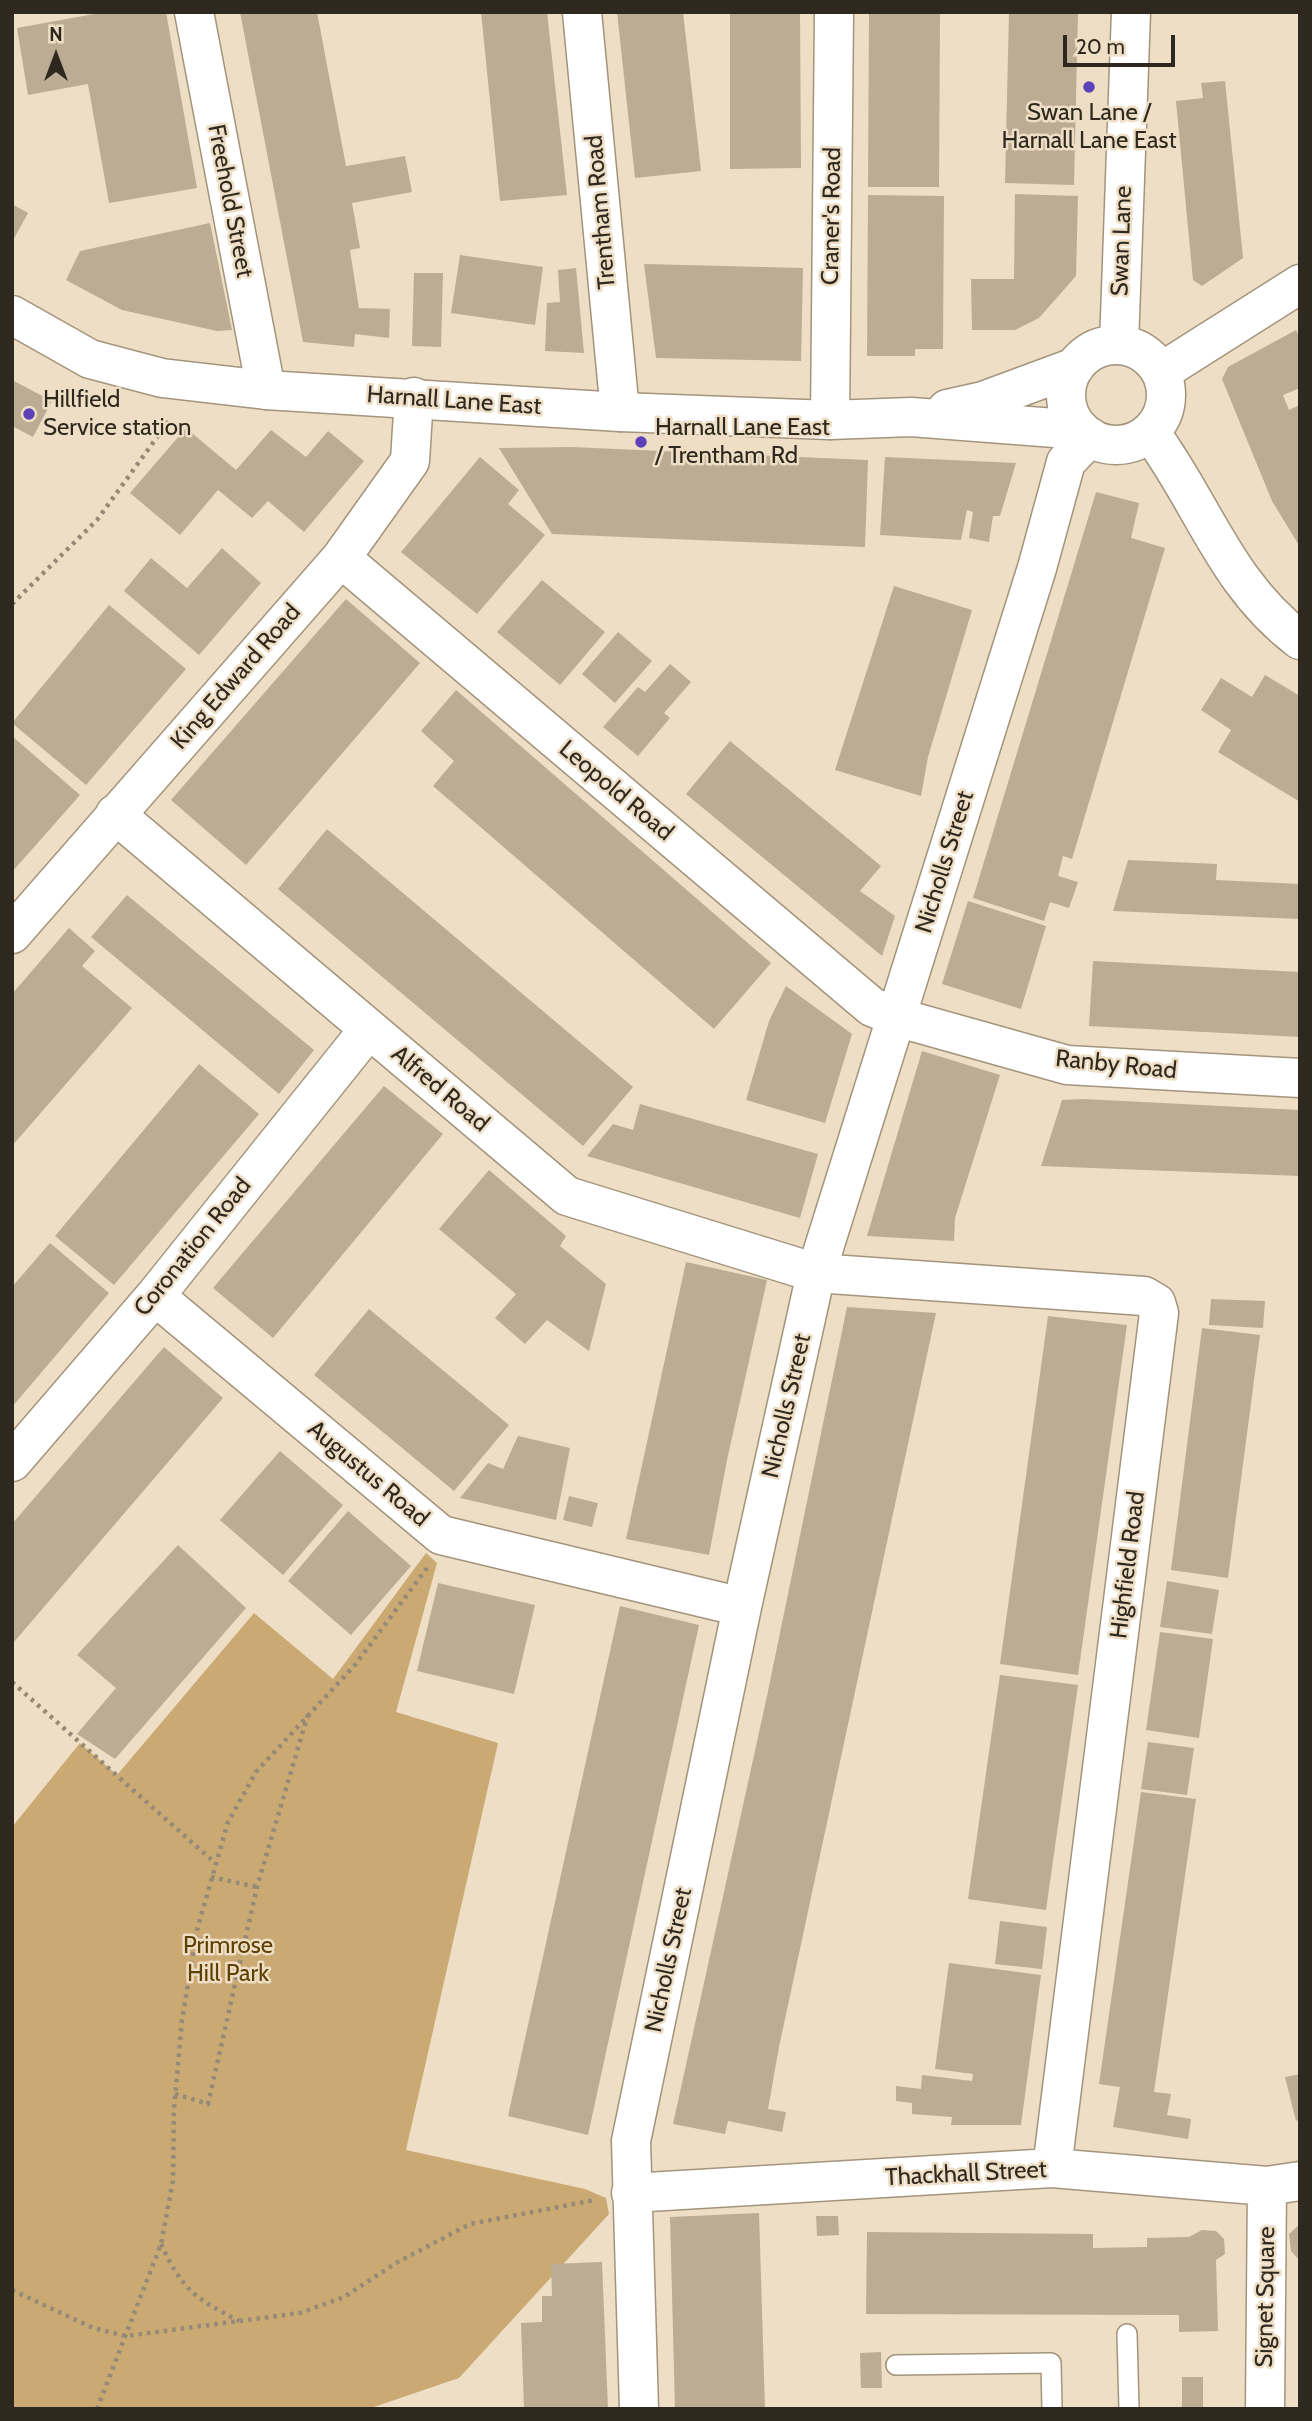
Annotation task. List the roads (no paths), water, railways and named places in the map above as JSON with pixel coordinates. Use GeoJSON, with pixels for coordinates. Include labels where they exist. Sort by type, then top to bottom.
{"type":"FeatureCollection","features":[{"type":"Feature","properties":{"kind":"street","name":"Freehold Street"},"geometry":{"type":"LineString","coordinates":[[194,12],[266,390]]}},
{"type":"Feature","properties":{"kind":"street","name":"Trentham Road"},"geometry":{"type":"LineString","coordinates":[[582,12],[620,412]]}},
{"type":"Feature","properties":{"kind":"street","name":"Craner's Road"},"geometry":{"type":"LineString","coordinates":[[830,420],[834,12]]}},
{"type":"Feature","properties":{"kind":"street","name":"Swan Lane"},"geometry":{"type":"LineString","coordinates":[[1119,345],[1131,12]]}},
{"type":"Feature","properties":{"kind":"street"},"geometry":{"type":"LineString","coordinates":[[1161,372],[1300,284]]}},
{"type":"Feature","properties":{"kind":"street","name":"Harnall Lane East"},"geometry":{"type":"LineString","coordinates":[[12,316],[90,359],[181,380],[266,390],[414,397],[620,412],[830,420],[911,416],[1085,433]]}},
{"type":"Feature","properties":{"kind":"street"},"geometry":{"type":"LineString","coordinates":[[1119,345],[1143,354],[1161,372],[1166,388],[1166,403],[1150,432],[1125,444],[1102,443],[1085,433],[1071,416],[1067,400],[1068,382],[1075,367],[1087,355],[1102,347],[1119,345]]}},
{"type":"Feature","properties":{"kind":"street","name":"Harnall Lane East"},"geometry":{"type":"LineString","coordinates":[[911,416],[983,401],[1075,367]]}},
{"type":"Feature","properties":{"kind":"street","name":"King Edward Road"},"geometry":{"type":"LineString","coordinates":[[12,934],[341,558],[410,461],[414,397]]}},
{"type":"Feature","properties":{"kind":"street"},"geometry":{"type":"LineString","coordinates":[[1150,432],[1179,471],[1240,582],[1271,618],[1300,640]]}},
{"type":"Feature","properties":{"kind":"street","name":"Nicholls Street"},"geometry":{"type":"LineString","coordinates":[[639,2409],[631,2141],[742,1606],[817,1273],[1037,568],[1066,461],[1085,433]]}},
{"type":"Feature","properties":{"kind":"street","name":"Leopold Road"},"geometry":{"type":"LineString","coordinates":[[341,558],[872,1007],[896,1017]]}},
{"type":"Feature","properties":{"kind":"street","name":"Alfred Road"},"geometry":{"type":"LineString","coordinates":[[115,814],[567,1196],[817,1273]]}},
{"type":"Feature","properties":{"kind":"street","name":"Ranby Road"},"geometry":{"type":"LineString","coordinates":[[896,1017],[1067,1065],[1300,1078]]}},
{"type":"Feature","properties":{"kind":"street","name":"Coronation Road"},"geometry":{"type":"LineString","coordinates":[[12,1462],[155,1296],[369,1029]]}},
{"type":"Feature","properties":{"kind":"street","name":"Highfield Road"},"geometry":{"type":"LineString","coordinates":[[817,1273],[1144,1296],[1159,1307],[1052,2168]]}},
{"type":"Feature","properties":{"kind":"street","name":"Augustus Road"},"geometry":{"type":"LineString","coordinates":[[155,1296],[441,1535],[742,1606]]}},
{"type":"Feature","properties":{"kind":"street","name":"Thackhall Street"},"geometry":{"type":"LineString","coordinates":[[631,2193],[1052,2168],[1284,2183]]}},
{"type":"Feature","properties":{"kind":"street","name":"Signet Square"},"geometry":{"type":"LineString","coordinates":[[1265,2409],[1284,2183]]}},
{"type":"Feature","properties":{"kind":"lane"},"geometry":{"type":"LineString","coordinates":[[1127,2334],[1129,2409]]}},
{"type":"Feature","properties":{"kind":"lane"},"geometry":{"type":"LineString","coordinates":[[896,2365],[1051,2363],[1052,2409]]}},
{"type":"Feature","properties":{"kind":"place","name":"Swan Lane / Harnall Lane East"},"geometry":{"type":"Point","coordinates":[1089,87]}},
{"type":"Feature","properties":{"kind":"place","name":"Hillfield Service station"},"geometry":{"type":"Point","coordinates":[29,414]}},
{"type":"Feature","properties":{"kind":"place","name":"Harnall Lane East / Trentham Rd"},"geometry":{"type":"Point","coordinates":[641,442]}},
{"type":"Feature","properties":{"kind":"park label","name":"Primrose Hill Park"},"geometry":{"type":"Point","coordinates":[228,1960]}}]}
